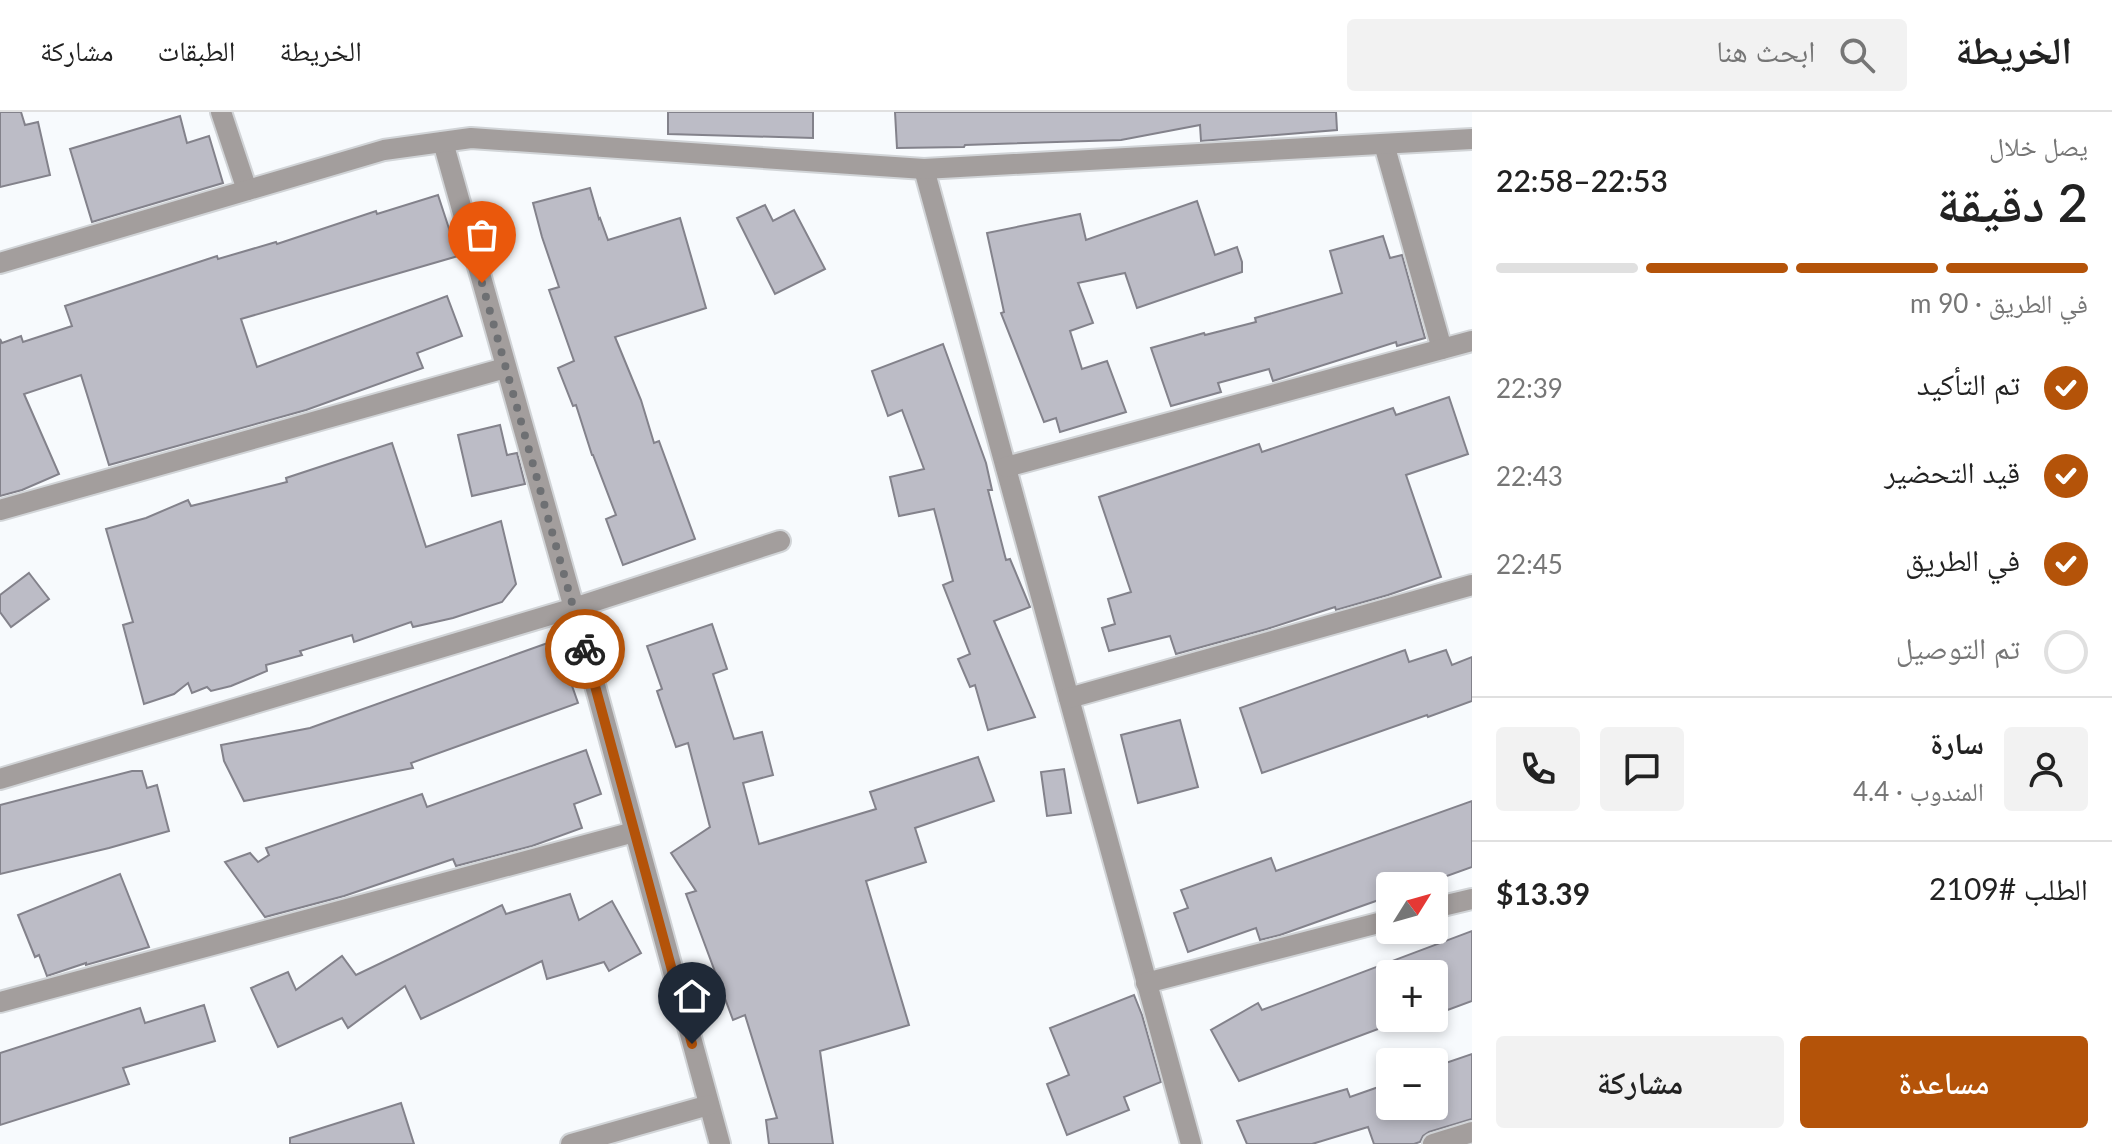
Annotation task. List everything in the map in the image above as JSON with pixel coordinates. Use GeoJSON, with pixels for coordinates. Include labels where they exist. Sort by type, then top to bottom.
{"type":"FeatureCollection","features":[{"type":"Feature","properties":{"kind":"street"},"geometry":{"type":"LineString","coordinates":[[221,112],[247,190]]}},
{"type":"Feature","properties":{"kind":"street"},"geometry":{"type":"LineString","coordinates":[[0,263],[384,150],[471,138],[924,169],[1472,139]]}},
{"type":"Feature","properties":{"kind":"street"},"geometry":{"type":"LineString","coordinates":[[443,142],[720,1144]]}},
{"type":"Feature","properties":{"kind":"street"},"geometry":{"type":"LineString","coordinates":[[1384,144],[1442,349]]}},
{"type":"Feature","properties":{"kind":"street"},"geometry":{"type":"LineString","coordinates":[[924,169],[1191,1144]]}},
{"type":"Feature","properties":{"kind":"street"},"geometry":{"type":"LineString","coordinates":[[1006,467],[1472,341]]}},
{"type":"Feature","properties":{"kind":"street"},"geometry":{"type":"LineString","coordinates":[[0,510],[505,368]]}},
{"type":"Feature","properties":{"kind":"street"},"geometry":{"type":"LineString","coordinates":[[0,779],[574,608],[780,541]]}},
{"type":"Feature","properties":{"kind":"street"},"geometry":{"type":"LineString","coordinates":[[1069,698],[1472,585]]}},
{"type":"Feature","properties":{"kind":"street"},"geometry":{"type":"LineString","coordinates":[[0,1002],[634,832]]}},
{"type":"Feature","properties":{"kind":"street"},"geometry":{"type":"LineString","coordinates":[[1448,905],[1472,899]]}},
{"type":"Feature","properties":{"kind":"street"},"geometry":{"type":"LineString","coordinates":[[1146,983],[1376,924]]}},
{"type":"Feature","properties":{"kind":"street"},"geometry":{"type":"LineString","coordinates":[[571,1144],[709,1105]]}},
{"type":"Feature","properties":{"kind":"street"},"geometry":{"type":"LineString","coordinates":[[1433,1144],[1472,1132]]}},
{"type":"Feature","properties":{"kind":"building"},"geometry":{"type":"Polygon","coordinates":[[[0,112],[21,112],[25,125],[38,122],[50,175],[0,187],[0,112]]]}},
{"type":"Feature","properties":{"kind":"building"},"geometry":{"type":"Polygon","coordinates":[[[668,112],[813,112],[813,138],[668,134],[668,112]]]}},
{"type":"Feature","properties":{"kind":"building"},"geometry":{"type":"Polygon","coordinates":[[[895,112],[1336,112],[1337,130],[1201,141],[1200,125],[1121,140],[897,148],[895,112]]]}},
{"type":"Feature","properties":{"kind":"building"},"geometry":{"type":"Polygon","coordinates":[[[180,116],[187,143],[209,136],[223,183],[92,222],[70,149],[180,116]]]}},
{"type":"Feature","properties":{"kind":"building"},"geometry":{"type":"Polygon","coordinates":[[[590,188],[608,240],[680,218],[706,308],[615,337],[641,400],[654,443],[659,441],[695,539],[623,565],[606,519],[616,515],[576,405],[573,406],[558,368],[574,361],[549,290],[559,287],[533,203],[590,188]]]}},
{"type":"Feature","properties":{"kind":"building"},"geometry":{"type":"Polygon","coordinates":[[[438,195],[458,256],[241,319],[257,367],[447,296],[462,336],[417,353],[423,368],[306,410],[109,465],[81,375],[24,394],[59,474],[0,496],[0,339],[2,343],[21,336],[23,342],[72,326],[65,306],[217,256],[218,259],[277,244],[376,211],[377,214],[438,195]]]}},
{"type":"Feature","properties":{"kind":"building"},"geometry":{"type":"Polygon","coordinates":[[[1197,201],[1215,255],[1237,247],[1242,272],[1137,308],[1125,273],[1078,283],[1093,323],[1070,331],[1082,369],[1107,361],[1126,412],[1060,432],[1056,418],[1044,422],[1001,313],[1004,312],[987,233],[1080,214],[1086,240],[1197,201]]]}},
{"type":"Feature","properties":{"kind":"building"},"geometry":{"type":"Polygon","coordinates":[[[765,205],[773,221],[794,210],[825,269],[775,294],[737,218],[765,205]]]}},
{"type":"Feature","properties":{"kind":"building"},"geometry":{"type":"Polygon","coordinates":[[[1383,236],[1390,258],[1402,255],[1425,338],[1397,346],[1396,342],[1273,381],[1269,369],[1218,383],[1221,392],[1171,406],[1151,348],[1256,322],[1255,318],[1342,293],[1330,251],[1383,236]]]}},
{"type":"Feature","properties":{"kind":"building"},"geometry":{"type":"Polygon","coordinates":[[[943,344],[986,463],[992,490],[988,490],[1006,560],[1010,559],[1030,607],[994,621],[1035,717],[988,730],[975,685],[970,687],[958,659],[970,654],[943,585],[953,581],[934,509],[899,516],[890,477],[924,469],[902,410],[888,416],[872,371],[943,344]]]}},
{"type":"Feature","properties":{"kind":"building"},"geometry":{"type":"Polygon","coordinates":[[[1449,397],[1468,454],[1406,475],[1441,577],[1388,595],[1336,610],[1335,607],[1176,654],[1170,636],[1109,651],[1102,628],[1115,624],[1108,599],[1131,592],[1099,497],[1259,444],[1262,452],[1393,408],[1396,415],[1449,397]]]}},
{"type":"Feature","properties":{"kind":"building"},"geometry":{"type":"Polygon","coordinates":[[[500,425],[507,455],[517,453],[525,484],[472,496],[458,435],[500,425]]]}},
{"type":"Feature","properties":{"kind":"building"},"geometry":{"type":"Polygon","coordinates":[[[392,443],[426,547],[501,521],[516,584],[502,602],[413,627],[411,622],[354,642],[352,635],[300,651],[302,655],[266,665],[267,671],[231,686],[211,691],[207,687],[192,693],[188,683],[174,694],[144,704],[123,625],[133,622],[106,529],[146,518],[188,500],[191,506],[287,482],[286,478],[392,443]]]}},
{"type":"Feature","properties":{"kind":"building"},"geometry":{"type":"Polygon","coordinates":[[[29,573],[49,599],[11,627],[0,612],[0,595],[29,573]]]}},
{"type":"Feature","properties":{"kind":"building"},"geometry":{"type":"Polygon","coordinates":[[[712,624],[727,669],[713,674],[734,739],[762,732],[773,775],[743,783],[759,844],[876,809],[870,792],[978,757],[994,801],[915,828],[926,862],[866,881],[909,1025],[820,1051],[833,1144],[769,1144],[766,1120],[777,1118],[745,1015],[733,1020],[686,894],[696,891],[671,853],[710,827],[688,743],[676,747],[657,691],[662,689],[647,646],[712,624]]]}},
{"type":"Feature","properties":{"kind":"building"},"geometry":{"type":"Polygon","coordinates":[[[556,640],[578,703],[411,763],[413,768],[244,801],[224,761],[221,745],[310,728],[556,640]]]}},
{"type":"Feature","properties":{"kind":"building"},"geometry":{"type":"Polygon","coordinates":[[[1405,650],[1409,662],[1446,650],[1452,665],[1472,657],[1472,701],[1262,773],[1240,708],[1405,650]]]}},
{"type":"Feature","properties":{"kind":"building"},"geometry":{"type":"Polygon","coordinates":[[[1180,720],[1198,787],[1138,803],[1121,735],[1180,720]]]}},
{"type":"Feature","properties":{"kind":"building"},"geometry":{"type":"Polygon","coordinates":[[[586,750],[601,794],[574,804],[582,828],[532,846],[456,866],[453,859],[344,896],[265,917],[225,862],[250,853],[258,862],[269,855],[266,848],[422,794],[427,807],[586,750]]]}},
{"type":"Feature","properties":{"kind":"building"},"geometry":{"type":"Polygon","coordinates":[[[1064,769],[1071,813],[1047,816],[1041,772],[1064,769]]]}},
{"type":"Feature","properties":{"kind":"building"},"geometry":{"type":"Polygon","coordinates":[[[142,771],[147,788],[157,785],[169,831],[0,874],[0,805],[142,771]]]}},
{"type":"Feature","properties":{"kind":"building"},"geometry":{"type":"Polygon","coordinates":[[[1472,801],[1472,867],[1448,876],[1448,872],[1376,872],[1376,901],[1280,935],[1260,940],[1256,928],[1188,952],[1174,913],[1188,908],[1181,890],[1271,858],[1276,871],[1472,801]]]}},
{"type":"Feature","properties":{"kind":"building"},"geometry":{"type":"Polygon","coordinates":[[[120,874],[149,947],[47,976],[39,955],[35,957],[18,915],[120,874]]]}},
{"type":"Feature","properties":{"kind":"building"},"geometry":{"type":"Polygon","coordinates":[[[570,894],[579,920],[612,901],[641,953],[609,971],[604,962],[547,979],[542,961],[421,1019],[405,986],[348,1028],[342,1018],[278,1047],[251,988],[288,972],[296,990],[342,956],[356,975],[502,905],[506,914],[570,894]]]}},
{"type":"Feature","properties":{"kind":"building"},"geometry":{"type":"Polygon","coordinates":[[[1472,931],[1472,1001],[1448,1010],[1448,960],[1395,960],[1437,944],[1448,944],[1448,940],[1472,931]]]}},
{"type":"Feature","properties":{"kind":"building"},"geometry":{"type":"Polygon","coordinates":[[[1376,967],[1376,1030],[1239,1081],[1211,1030],[1258,1003],[1262,1010],[1376,967]]]}},
{"type":"Feature","properties":{"kind":"building"},"geometry":{"type":"Polygon","coordinates":[[[1134,995],[1161,1082],[1124,1097],[1129,1110],[1067,1135],[1047,1084],[1069,1075],[1050,1028],[1134,995]]]}},
{"type":"Feature","properties":{"kind":"building"},"geometry":{"type":"Polygon","coordinates":[[[204,1005],[215,1041],[123,1068],[129,1084],[0,1125],[0,1053],[140,1008],[145,1023],[204,1005]]]}},
{"type":"Feature","properties":{"kind":"building"},"geometry":{"type":"Polygon","coordinates":[[[1472,1054],[1472,1119],[1429,1132],[1414,1144],[1374,1144],[1368,1127],[1312,1144],[1247,1144],[1237,1121],[1347,1089],[1350,1097],[1376,1088],[1376,1120],[1448,1120],[1448,1062],[1472,1054]]]}},
{"type":"Feature","properties":{"kind":"building"},"geometry":{"type":"Polygon","coordinates":[[[401,1103],[414,1144],[290,1144],[290,1138],[401,1103]]]}},
{"type":"Feature","properties":{"kind":"way so far"},"geometry":{"type":"LineString","coordinates":[[482,283],[585,649]]}},
{"type":"Feature","properties":{"kind":"route"},"geometry":{"type":"LineString","coordinates":[[585,649],[692,1044]]}}]}
